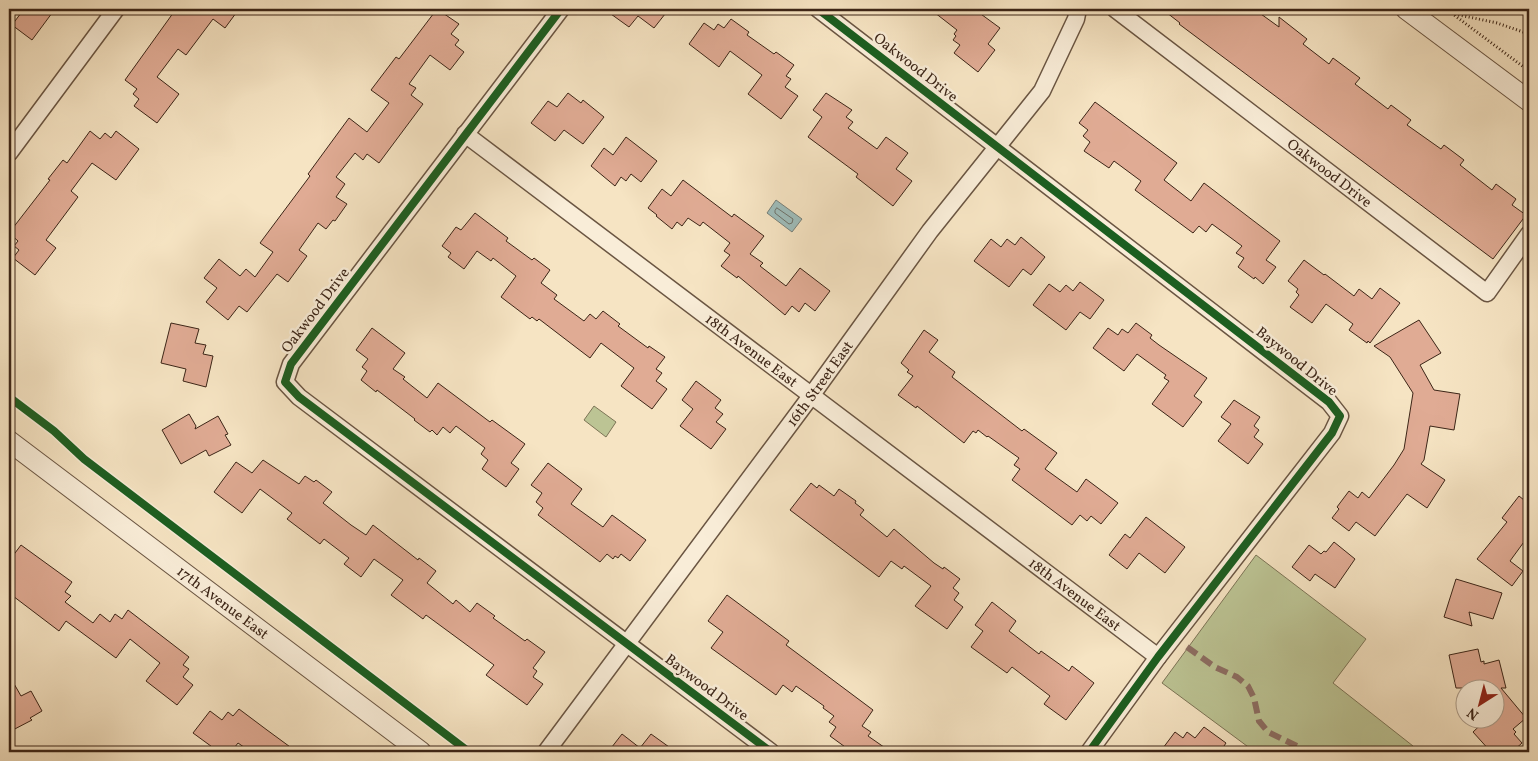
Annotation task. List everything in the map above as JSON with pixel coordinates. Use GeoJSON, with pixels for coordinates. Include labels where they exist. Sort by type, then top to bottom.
{"type":"FeatureCollection","features":[{"type":"Feature","properties":{"kind":"street"},"geometry":{"type":"LineString","coordinates":[[9,153],[116,9]]}},
{"type":"Feature","properties":{"kind":"street","name":"Oakwood Drive"},"geometry":{"type":"LineString","coordinates":[[561,9],[291,364],[285,382],[299,397],[628,643]]}},
{"type":"Feature","properties":{"kind":"street","name":"Oakwood Drive"},"geometry":{"type":"LineString","coordinates":[[818,9],[998,147]]}},
{"type":"Feature","properties":{"kind":"street","name":"16th Street East"},"geometry":{"type":"LineString","coordinates":[[546,752],[811,396],[930,231],[1042,91],[1076,20],[1078,9]]}},
{"type":"Feature","properties":{"kind":"street","name":"Oakwood Drive"},"geometry":{"type":"LineString","coordinates":[[1115,9],[1487,293],[1529,234]]}},
{"type":"Feature","properties":{"kind":"street"},"geometry":{"type":"LineString","coordinates":[[1406,9],[1529,101]]}},
{"type":"Feature","properties":{"kind":"street","name":"18th Avenue East"},"geometry":{"type":"LineString","coordinates":[[465,134],[1158,658]]}},
{"type":"Feature","properties":{"kind":"street","name":"Baywood Drive"},"geometry":{"type":"LineString","coordinates":[[998,147],[1330,402],[1340,416],[1332,433],[1158,658],[1089,752]]}},
{"type":"Feature","properties":{"kind":"street","name":"17th Avenue East"},"geometry":{"type":"LineString","coordinates":[[17,447],[421,752]]}},
{"type":"Feature","properties":{"kind":"street","name":"Baywood Drive"},"geometry":{"type":"LineString","coordinates":[[628,643],[770,752]]}},
{"type":"Feature","properties":{"kind":"path"},"geometry":{"type":"LineString","coordinates":[[1446,9],[1529,71]]}},
{"type":"Feature","properties":{"kind":"path"},"geometry":{"type":"LineString","coordinates":[[1452,13],[1497,23],[1529,33]]}},
{"type":"Feature","properties":{"kind":"green space"},"geometry":{"type":"Polygon","coordinates":[[[594,406],[616,422],[606,437],[584,420],[594,406]]]}},
{"type":"Feature","properties":{"kind":"green space"},"geometry":{"type":"Polygon","coordinates":[[[1256,555],[1366,639],[1333,683],[1413,746],[1411,752],[1255,752],[1162,683],[1256,555]]]}},
{"type":"Feature","properties":{"kind":"water"},"geometry":{"type":"Polygon","coordinates":[[[776,200],[802,219],[792,232],[767,213],[776,200]]]}},
{"type":"Feature","properties":{"kind":"building"},"geometry":{"type":"Polygon","coordinates":[[[24,9],[55,9],[32,40],[12,25],[24,9]]]}},
{"type":"Feature","properties":{"kind":"building"},"geometry":{"type":"Polygon","coordinates":[[[176,9],[239,9],[225,28],[213,19],[186,55],[178,49],[157,77],[179,94],[157,123],[134,106],[139,99],[133,94],[137,89],[125,80],[176,9]]]}},
{"type":"Feature","properties":{"kind":"building"},"geometry":{"type":"Polygon","coordinates":[[[437,9],[459,24],[451,34],[459,40],[455,45],[464,52],[450,70],[430,55],[409,84],[416,88],[411,95],[423,104],[379,163],[367,154],[363,160],[355,153],[336,177],[345,184],[336,197],[347,204],[335,221],[333,220],[326,229],[318,223],[299,250],[307,256],[288,282],[277,274],[247,312],[239,306],[228,320],[206,302],[217,288],[204,278],[219,259],[240,276],[246,269],[255,277],[273,252],[260,243],[310,176],[308,174],[349,118],[367,132],[389,103],[371,90],[396,57],[399,59],[437,9]]]}},
{"type":"Feature","properties":{"kind":"building"},"geometry":{"type":"Polygon","coordinates":[[[604,9],[669,9],[654,28],[638,16],[629,27],[604,9]]]}},
{"type":"Feature","properties":{"kind":"building"},"geometry":{"type":"Polygon","coordinates":[[[930,9],[974,9],[1000,28],[988,44],[995,50],[978,72],[954,53],[960,45],[953,40],[957,30],[930,9]]]}},
{"type":"Feature","properties":{"kind":"building"},"geometry":{"type":"Polygon","coordinates":[[[1162,9],[1254,9],[1279,27],[1279,17],[1307,39],[1303,44],[1329,64],[1333,58],[1360,78],[1355,84],[1388,109],[1391,105],[1411,120],[1407,125],[1441,149],[1444,145],[1464,160],[1460,165],[1492,190],[1496,184],[1516,199],[1512,205],[1526,215],[1493,259],[1179,24],[1162,9]]]}},
{"type":"Feature","properties":{"kind":"building"},"geometry":{"type":"Polygon","coordinates":[[[731,19],[749,32],[747,35],[794,65],[786,76],[791,79],[785,87],[798,96],[781,119],[748,94],[762,75],[730,51],[719,67],[689,44],[704,23],[714,30],[718,24],[724,28],[731,19]]]}},
{"type":"Feature","properties":{"kind":"building"},"geometry":{"type":"Polygon","coordinates":[[[568,93],[581,103],[583,100],[604,117],[583,144],[564,130],[555,141],[531,123],[548,101],[557,107],[568,93]]]}},
{"type":"Feature","properties":{"kind":"building"},"geometry":{"type":"Polygon","coordinates":[[[826,93],[852,110],[846,117],[853,122],[848,128],[877,149],[886,137],[908,153],[896,169],[912,181],[893,206],[856,177],[858,174],[808,137],[822,117],[813,110],[826,93]]]}},
{"type":"Feature","properties":{"kind":"building"},"geometry":{"type":"Polygon","coordinates":[[[1095,102],[1177,163],[1164,180],[1191,201],[1204,183],[1280,241],[1266,260],[1276,267],[1263,284],[1238,267],[1244,258],[1236,253],[1242,246],[1212,224],[1206,232],[1199,226],[1193,233],[1135,190],[1141,181],[1114,161],[1109,168],[1084,151],[1090,142],[1083,136],[1088,130],[1079,123],[1095,102]]]}},
{"type":"Feature","properties":{"kind":"building"},"geometry":{"type":"Polygon","coordinates":[[[90,131],[100,139],[105,133],[111,138],[116,131],[139,149],[116,180],[92,163],[71,191],[78,197],[46,240],[56,248],[35,275],[13,258],[19,250],[14,246],[18,241],[9,233],[63,160],[67,163],[90,131]]]}},
{"type":"Feature","properties":{"kind":"building"},"geometry":{"type":"Polygon","coordinates":[[[626,137],[657,161],[641,182],[631,174],[626,181],[621,177],[615,186],[591,166],[604,148],[613,155],[626,137]]]}},
{"type":"Feature","properties":{"kind":"building"},"geometry":{"type":"Polygon","coordinates":[[[683,180],[732,217],[734,214],[764,236],[750,254],[763,263],[760,266],[786,286],[800,268],[830,291],[815,311],[805,303],[799,312],[792,306],[785,315],[738,276],[737,278],[721,266],[730,255],[724,251],[730,243],[703,222],[700,226],[688,218],[682,226],[677,222],[672,229],[648,208],[662,189],[671,196],[683,180]]]}},
{"type":"Feature","properties":{"kind":"building"},"geometry":{"type":"Polygon","coordinates":[[[475,213],[508,238],[506,241],[532,260],[534,258],[550,270],[541,283],[557,295],[554,299],[584,321],[590,314],[596,319],[603,311],[620,324],[618,326],[648,348],[649,346],[665,357],[656,369],[662,373],[656,381],[667,389],[652,409],[621,386],[634,368],[601,343],[590,358],[539,319],[537,321],[532,317],[530,319],[501,297],[516,276],[493,258],[491,261],[477,251],[464,269],[448,257],[451,253],[442,246],[456,227],[461,230],[475,213]]]}},
{"type":"Feature","properties":{"kind":"building"},"geometry":{"type":"Polygon","coordinates":[[[1021,237],[1045,257],[1031,275],[1023,269],[1009,287],[974,261],[991,239],[1001,247],[1007,239],[1015,245],[1021,237]]]}},
{"type":"Feature","properties":{"kind":"building"},"geometry":{"type":"Polygon","coordinates":[[[1304,260],[1354,296],[1359,289],[1372,299],[1380,288],[1400,303],[1370,343],[1368,341],[1367,343],[1349,330],[1353,324],[1326,304],[1312,323],[1290,307],[1299,295],[1296,292],[1298,289],[1288,281],[1304,260]]]}},
{"type":"Feature","properties":{"kind":"building"},"geometry":{"type":"Polygon","coordinates":[[[1080,282],[1104,300],[1090,319],[1080,312],[1066,330],[1033,305],[1049,284],[1060,292],[1066,285],[1073,291],[1080,282]]]}},
{"type":"Feature","properties":{"kind":"building"},"geometry":{"type":"Polygon","coordinates":[[[1419,320],[1441,353],[1420,365],[1434,390],[1460,394],[1454,430],[1430,426],[1424,460],[1421,464],[1445,480],[1427,508],[1407,494],[1375,536],[1356,522],[1349,531],[1332,518],[1339,509],[1337,507],[1349,491],[1358,498],[1362,492],[1369,498],[1394,465],[1404,449],[1413,393],[1390,357],[1374,346],[1419,320]]]}},
{"type":"Feature","properties":{"kind":"building"},"geometry":{"type":"Polygon","coordinates":[[[171,323],[199,329],[195,343],[206,345],[203,354],[213,356],[206,387],[183,381],[186,369],[161,363],[171,323]]]}},
{"type":"Feature","properties":{"kind":"building"},"geometry":{"type":"Polygon","coordinates":[[[1136,323],[1152,335],[1150,338],[1159,345],[1207,378],[1194,396],[1202,402],[1183,427],[1152,404],[1169,381],[1164,378],[1166,375],[1137,354],[1124,371],[1093,348],[1108,328],[1118,335],[1122,329],[1128,333],[1136,323]]]}},
{"type":"Feature","properties":{"kind":"building"},"geometry":{"type":"Polygon","coordinates":[[[372,328],[405,353],[393,369],[405,377],[403,379],[427,398],[438,383],[490,422],[492,420],[525,444],[511,463],[519,469],[506,487],[482,469],[488,460],[481,454],[485,448],[456,426],[450,433],[443,427],[437,435],[432,430],[430,432],[377,390],[376,392],[361,380],[367,371],[362,367],[368,359],[356,350],[372,328]]]}},
{"type":"Feature","properties":{"kind":"building"},"geometry":{"type":"Polygon","coordinates":[[[924,330],[938,340],[929,352],[955,372],[952,377],[1022,431],[1024,429],[1057,453],[1045,469],[1077,492],[1086,479],[1118,503],[1101,524],[1091,516],[1087,521],[1080,515],[1072,525],[1012,480],[1020,469],[1014,465],[1019,458],[978,430],[976,433],[973,431],[964,443],[917,406],[916,408],[898,395],[913,376],[907,372],[909,370],[901,363],[924,330]]]}},
{"type":"Feature","properties":{"kind":"building"},"geometry":{"type":"Polygon","coordinates":[[[696,381],[721,400],[715,408],[723,414],[716,422],[726,429],[711,449],[680,426],[693,409],[682,400],[696,381]]]}},
{"type":"Feature","properties":{"kind":"building"},"geometry":{"type":"Polygon","coordinates":[[[1234,400],[1260,417],[1254,426],[1259,430],[1254,437],[1263,444],[1248,464],[1218,441],[1231,424],[1221,417],[1234,400]]]}},
{"type":"Feature","properties":{"kind":"building"},"geometry":{"type":"Polygon","coordinates":[[[189,414],[196,426],[195,429],[218,416],[228,434],[225,435],[231,445],[209,456],[206,450],[181,464],[162,430],[189,414]]]}},
{"type":"Feature","properties":{"kind":"building"},"geometry":{"type":"Polygon","coordinates":[[[263,460],[299,484],[305,476],[314,482],[316,480],[332,492],[323,503],[351,525],[366,535],[373,525],[418,560],[419,558],[436,571],[427,583],[453,604],[456,600],[470,612],[477,603],[495,616],[493,618],[525,641],[527,639],[545,652],[533,668],[537,671],[533,677],[543,684],[527,705],[486,675],[494,665],[426,615],[423,619],[391,595],[403,580],[374,559],[361,577],[344,564],[349,558],[324,539],[320,544],[287,519],[292,513],[260,489],[242,513],[214,492],[236,462],[252,473],[263,460]]]}},
{"type":"Feature","properties":{"kind":"building"},"geometry":{"type":"Polygon","coordinates":[[[548,463],[582,489],[571,504],[603,527],[612,515],[646,540],[630,561],[621,554],[618,558],[615,556],[613,559],[607,554],[600,562],[538,515],[543,508],[536,502],[542,493],[531,485],[548,463]]]}},
{"type":"Feature","properties":{"kind":"building"},"geometry":{"type":"Polygon","coordinates":[[[811,483],[817,488],[819,485],[834,496],[839,489],[856,501],[855,503],[864,510],[860,515],[887,537],[894,529],[934,563],[943,569],[944,567],[960,579],[953,588],[959,593],[954,600],[963,607],[947,629],[915,606],[931,586],[904,566],[902,569],[891,561],[879,577],[790,510],[811,483]]]}},
{"type":"Feature","properties":{"kind":"building"},"geometry":{"type":"Polygon","coordinates":[[[1519,496],[1529,504],[1529,535],[1510,561],[1523,571],[1512,586],[1477,559],[1507,522],[1502,518],[1519,496]]]}},
{"type":"Feature","properties":{"kind":"building"},"geometry":{"type":"Polygon","coordinates":[[[1146,517],[1185,547],[1165,573],[1139,553],[1127,569],[1109,555],[1125,534],[1130,538],[1146,517]]]}},
{"type":"Feature","properties":{"kind":"building"},"geometry":{"type":"Polygon","coordinates":[[[1334,542],[1355,559],[1335,588],[1315,574],[1310,581],[1292,567],[1309,545],[1321,554],[1324,551],[1326,552],[1334,542]]]}},
{"type":"Feature","properties":{"kind":"building"},"geometry":{"type":"Polygon","coordinates":[[[21,545],[72,582],[65,592],[71,596],[65,602],[93,623],[100,614],[110,622],[115,614],[122,619],[128,610],[189,657],[183,665],[189,669],[183,677],[193,685],[177,705],[146,681],[160,663],[130,639],[116,658],[66,621],[59,631],[9,593],[9,561],[21,545]]]}},
{"type":"Feature","properties":{"kind":"building"},"geometry":{"type":"Polygon","coordinates":[[[1456,579],[1502,593],[1493,619],[1469,612],[1472,626],[1444,617],[1456,579]]]}},
{"type":"Feature","properties":{"kind":"building"},"geometry":{"type":"Polygon","coordinates":[[[727,595],[789,641],[786,645],[873,710],[862,726],[871,732],[868,736],[891,752],[852,752],[830,736],[836,727],[829,722],[834,716],[823,708],[824,706],[796,686],[792,692],[783,685],[776,695],[711,648],[723,632],[708,621],[727,595]]]}},
{"type":"Feature","properties":{"kind":"building"},"geometry":{"type":"Polygon","coordinates":[[[992,602],[1016,621],[1009,631],[1039,654],[1041,651],[1069,671],[1072,666],[1094,683],[1066,720],[1044,704],[1050,696],[1012,667],[1007,673],[971,647],[983,631],[975,625],[992,602]]]}},
{"type":"Feature","properties":{"kind":"building"},"geometry":{"type":"Polygon","coordinates":[[[1478,649],[1481,662],[1484,661],[1484,664],[1499,660],[1504,678],[1456,678],[1456,688],[1449,655],[1478,649]]]}},
{"type":"Feature","properties":{"kind":"building"},"geometry":{"type":"Polygon","coordinates":[[[9,675],[21,696],[31,691],[42,711],[30,718],[32,720],[9,732],[9,675]]]}},
{"type":"Feature","properties":{"kind":"building"},"geometry":{"type":"Polygon","coordinates":[[[1506,694],[1526,718],[1513,729],[1516,732],[1514,734],[1522,743],[1512,752],[1491,752],[1473,732],[1477,728],[1506,728],[1506,694]]]}},
{"type":"Feature","properties":{"kind":"building"},"geometry":{"type":"Polygon","coordinates":[[[239,709],[297,752],[251,752],[238,743],[231,752],[219,752],[193,733],[210,711],[222,720],[228,712],[233,716],[239,709]]]}},
{"type":"Feature","properties":{"kind":"building"},"geometry":{"type":"Polygon","coordinates":[[[1204,727],[1226,743],[1220,752],[1160,752],[1175,732],[1183,738],[1187,732],[1195,738],[1204,727]]]}},
{"type":"Feature","properties":{"kind":"building"},"geometry":{"type":"Polygon","coordinates":[[[622,734],[640,748],[651,734],[676,752],[608,752],[622,734]]]}},
{"type":"Feature","properties":{"kind":"marked path"},"geometry":{"type":"LineString","coordinates":[[1187,647],[1215,667],[1237,677],[1248,686],[1254,698],[1259,721],[1268,732],[1309,752]]}},
{"type":"Feature","properties":{"kind":"cycle path"},"geometry":{"type":"LineString","coordinates":[[561,9],[291,364],[285,382],[299,397],[771,752]]}},
{"type":"Feature","properties":{"kind":"cycle path"},"geometry":{"type":"LineString","coordinates":[[818,9],[1329,402],[1340,416],[1332,433],[1158,657],[1089,752]]}},
{"type":"Feature","properties":{"kind":"cycle path"},"geometry":{"type":"LineString","coordinates":[[9,397],[54,431],[84,459],[469,752]]}}]}
